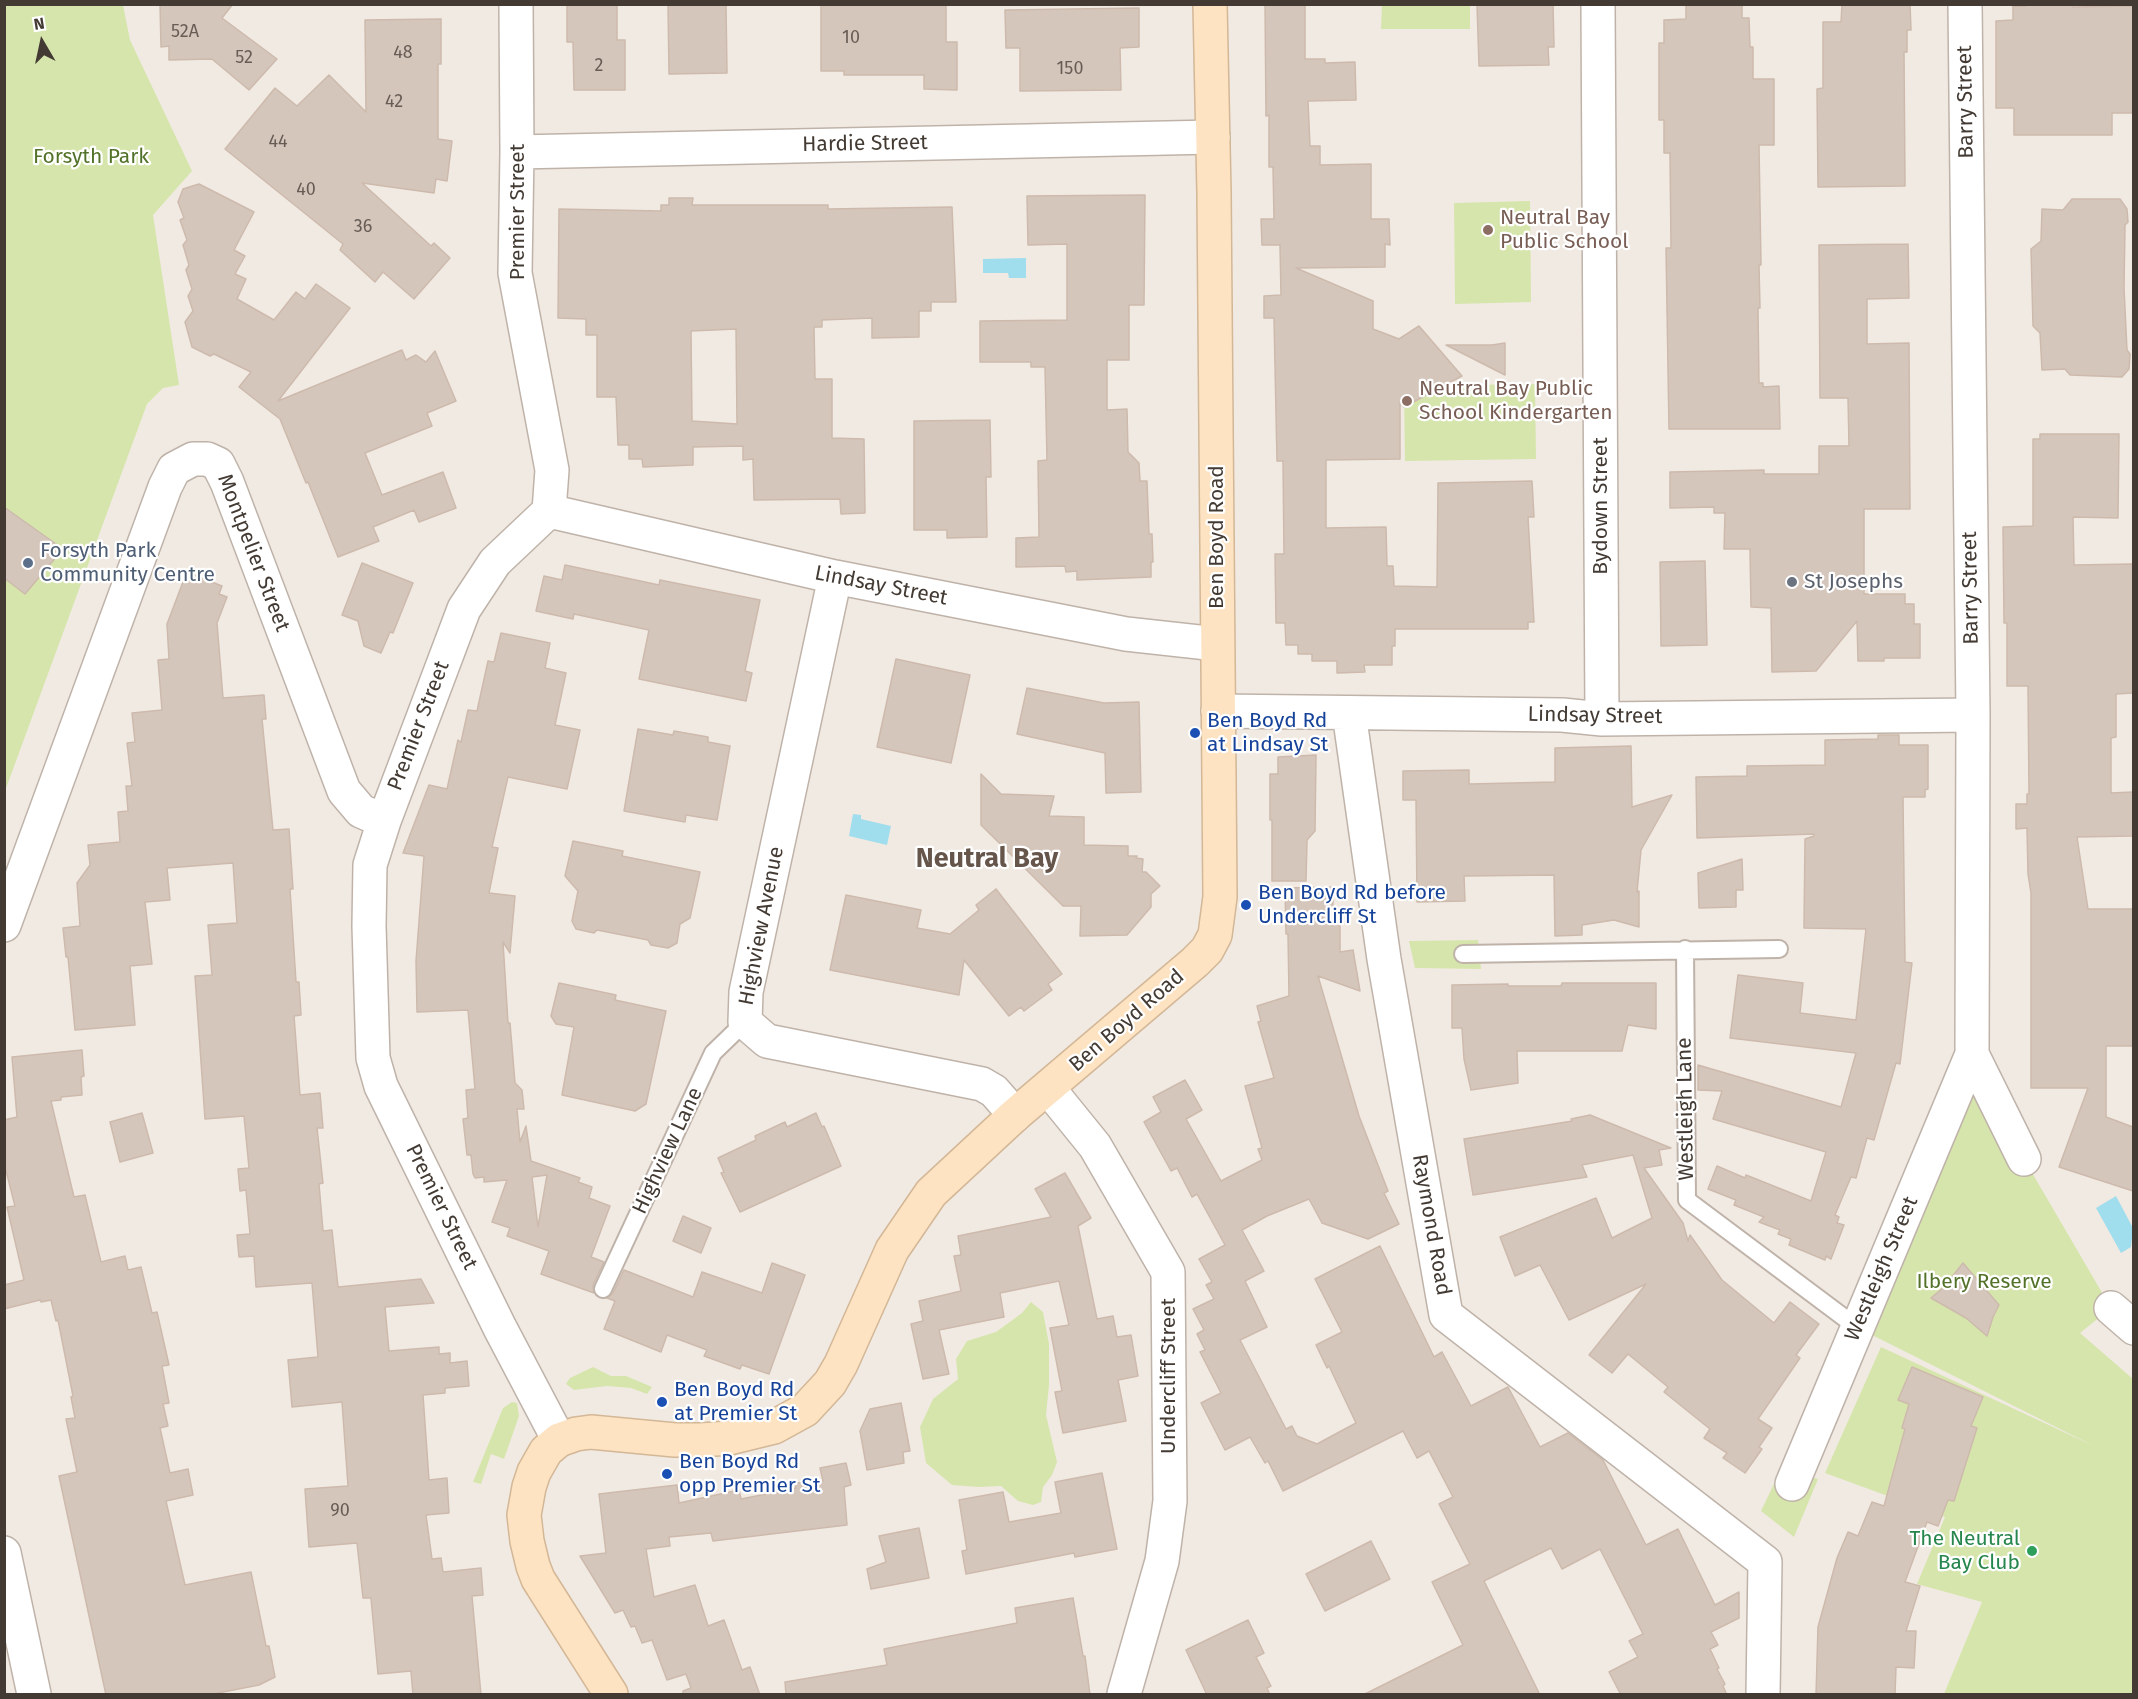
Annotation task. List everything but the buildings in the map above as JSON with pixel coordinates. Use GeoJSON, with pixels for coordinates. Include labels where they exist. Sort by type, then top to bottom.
{"type":"FeatureCollection","features":[{"type":"Feature","properties":{"kind":"street","name":"Premier Street"},"geometry":{"type":"LineString","coordinates":[[516,4],[515,273],[552,470],[549,511],[495,562],[464,609],[384,820],[370,865],[369,926],[373,1058],[387,1096],[500,1328],[559,1440]]}},
{"type":"Feature","properties":{"kind":"street","name":"Ben Boyd Road"},"geometry":{"type":"LineString","coordinates":[[559,1440],[591,1432],[675,1440],[722,1439],[774,1428],[805,1410],[830,1383],[841,1364],[892,1251],[910,1222],[939,1185],[1015,1115],[1195,962],[1207,950],[1215,934],[1220,897],[1210,4]]}},
{"type":"Feature","properties":{"kind":"street","name":"Bydown Street"},"geometry":{"type":"LineString","coordinates":[[1598,4],[1602,719]]}},
{"type":"Feature","properties":{"kind":"street","name":"Barry Street"},"geometry":{"type":"LineString","coordinates":[[1965,4],[1973,715],[1972,1054],[2024,1159]]}},
{"type":"Feature","properties":{"kind":"street","name":"Hardie Street"},"geometry":{"type":"LineString","coordinates":[[517,152],[1213,137]]}},
{"type":"Feature","properties":{"kind":"street","name":"Montpelier Street"},"geometry":{"type":"LineString","coordinates":[[4,925],[165,487],[174,469],[193,459],[207,459],[218,464],[344,791],[361,811],[384,820]]}},
{"type":"Feature","properties":{"kind":"street","name":"Lindsay Street"},"geometry":{"type":"LineString","coordinates":[[549,511],[835,577],[1126,634],[1217,644]]}},
{"type":"Feature","properties":{"kind":"street","name":"Highview Avenue"},"geometry":{"type":"LineString","coordinates":[[835,577],[746,992],[745,1022],[767,1041],[982,1084],[994,1092],[1015,1115]]}},
{"type":"Feature","properties":{"kind":"street","name":"Lindsay Street"},"geometry":{"type":"LineString","coordinates":[[1218,711],[1551,715],[1602,719],[1973,715]]}},
{"type":"Feature","properties":{"kind":"street","name":"Raymond Road"},"geometry":{"type":"LineString","coordinates":[[1349,713],[1384,959],[1446,1315],[1765,1562],[1763,1695]]}},
{"type":"Feature","properties":{"kind":"street","name":"Westleigh Street"},"geometry":{"type":"LineString","coordinates":[[1792,1484],[1972,1054]]}},
{"type":"Feature","properties":{"kind":"street","name":"Undercliff Street"},"geometry":{"type":"LineString","coordinates":[[1048,1088],[1095,1146],[1168,1272],[1170,1501],[1162,1561],[1124,1695]]}},
{"type":"Feature","properties":{"kind":"street"},"geometry":{"type":"LineString","coordinates":[[559,1440],[546,1451],[534,1472],[529,1487],[524,1515],[527,1541],[538,1579],[611,1695]]}},
{"type":"Feature","properties":{"kind":"street"},"geometry":{"type":"LineString","coordinates":[[4,1553],[34,1695]]}},
{"type":"Feature","properties":{"kind":"lane","name":"Westleigh Lane"},"geometry":{"type":"LineString","coordinates":[[1685,949],[1688,1200],[1858,1328]]}},
{"type":"Feature","properties":{"kind":"lane"},"geometry":{"type":"LineString","coordinates":[[1463,954],[1779,949]]}},
{"type":"Feature","properties":{"kind":"lane","name":"Highview Lane"},"geometry":{"type":"LineString","coordinates":[[603,1289],[713,1053],[745,1022]]}},
{"type":"Feature","properties":{"kind":"green space","name":"Forsyth Park"},"geometry":{"type":"Polygon","coordinates":[[[5,5],[123,5],[130,40],[192,171],[153,215],[179,385],[163,388],[147,404],[5,791],[5,5]]]}},
{"type":"Feature","properties":{"kind":"green space"},"geometry":{"type":"Polygon","coordinates":[[[1382,5],[1470,5],[1470,29],[1381,29],[1382,5]]]}},
{"type":"Feature","properties":{"kind":"green space"},"geometry":{"type":"Polygon","coordinates":[[[1530,201],[1531,302],[1455,304],[1454,203],[1530,201]]]}},
{"type":"Feature","properties":{"kind":"green space"},"geometry":{"type":"Polygon","coordinates":[[[1535,384],[1536,459],[1405,461],[1404,386],[1535,384]]]}},
{"type":"Feature","properties":{"kind":"green space"},"geometry":{"type":"Polygon","coordinates":[[[1478,940],[1481,969],[1415,968],[1409,941],[1478,940]]]}},
{"type":"Feature","properties":{"kind":"green space","name":"Ilbery Reserve"},"geometry":{"type":"Polygon","coordinates":[[[1972,1054],[2024,1159],[2111,1308],[2080,1333],[2133,1379],[2133,1694],[1944,1694],[1982,1602],[1917,1584],[1945,1517],[1825,1473],[1881,1347],[2094,1446],[1858,1328],[1972,1054]]]}},
{"type":"Feature","properties":{"kind":"green space"},"geometry":{"type":"Polygon","coordinates":[[[1031,1302],[1043,1312],[1049,1344],[1046,1415],[1057,1462],[1052,1475],[1043,1487],[1041,1502],[1033,1505],[1018,1501],[1001,1486],[952,1485],[926,1463],[920,1427],[933,1399],[958,1379],[956,1359],[967,1341],[996,1332],[1022,1313],[1031,1302]]]}},
{"type":"Feature","properties":{"kind":"green space"},"geometry":{"type":"Polygon","coordinates":[[[593,1367],[611,1376],[626,1376],[652,1387],[647,1394],[631,1388],[607,1386],[574,1390],[566,1384],[570,1378],[593,1367]]]}},
{"type":"Feature","properties":{"kind":"green space"},"geometry":{"type":"Polygon","coordinates":[[[512,1402],[517,1403],[519,1416],[504,1459],[491,1454],[481,1484],[473,1482],[503,1408],[512,1402]]]}},
{"type":"Feature","properties":{"kind":"green space"},"geometry":{"type":"Polygon","coordinates":[[[1781,1469],[1818,1479],[1794,1537],[1761,1511],[1781,1469]]]}},
{"type":"Feature","properties":{"kind":"water"},"geometry":{"type":"Polygon","coordinates":[[[1026,258],[1026,278],[1009,278],[1008,273],[983,273],[983,259],[1026,258]]]}},
{"type":"Feature","properties":{"kind":"water"},"geometry":{"type":"Polygon","coordinates":[[[853,814],[861,815],[861,819],[891,826],[887,845],[849,836],[853,814]]]}},
{"type":"Feature","properties":{"kind":"water"},"geometry":{"type":"Polygon","coordinates":[[[2116,1196],[2133,1228],[2131,1247],[2121,1253],[2096,1208],[2116,1196]]]}},
{"type":"Feature","properties":{"kind":"place","name":"Neutral Bay Public School"},"geometry":{"type":"Point","coordinates":[1488,230]}},
{"type":"Feature","properties":{"kind":"place","name":"Neutral Bay Public School Kindergarten"},"geometry":{"type":"Point","coordinates":[1407,401]}},
{"type":"Feature","properties":{"kind":"place","name":"Forsyth Park Community Centre"},"geometry":{"type":"Point","coordinates":[28,563]}},
{"type":"Feature","properties":{"kind":"place","name":"St Josephs"},"geometry":{"type":"Point","coordinates":[1792,582]}},
{"type":"Feature","properties":{"kind":"place","name":"Ben Boyd Rd at Lindsay St"},"geometry":{"type":"Point","coordinates":[1195,733]}},
{"type":"Feature","properties":{"kind":"place","name":"Ben Boyd Rd before Undercliff St"},"geometry":{"type":"Point","coordinates":[1246,905]}},
{"type":"Feature","properties":{"kind":"place","name":"Ben Boyd Rd at Premier St"},"geometry":{"type":"Point","coordinates":[662,1402]}},
{"type":"Feature","properties":{"kind":"place","name":"Ben Boyd Rd opp Premier St"},"geometry":{"type":"Point","coordinates":[667,1474]}},
{"type":"Feature","properties":{"kind":"place","name":"The Neutral Bay Club"},"geometry":{"type":"Point","coordinates":[2032,1551]}},
{"type":"Feature","properties":{"kind":"district","name":"Neutral Bay"},"geometry":{"type":"Point","coordinates":[987,859]}}]}
